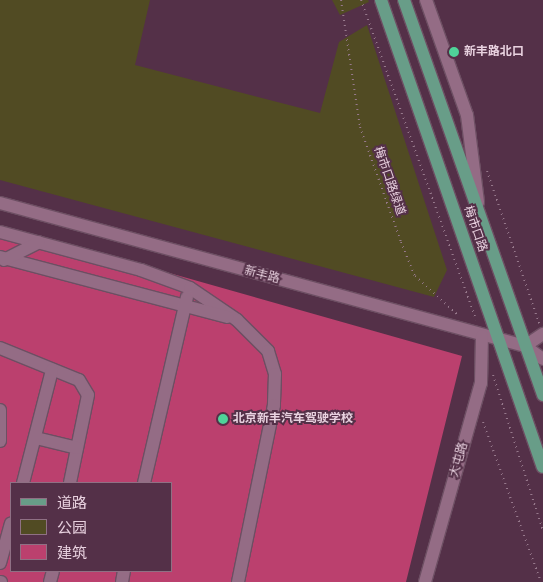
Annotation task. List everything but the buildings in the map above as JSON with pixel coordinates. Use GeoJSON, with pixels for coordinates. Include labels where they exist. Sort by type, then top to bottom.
{"type":"FeatureCollection","features":[{"type":"Feature","properties":{"kind":"main road","name":"梅市口路"},"geometry":{"type":"LineString","coordinates":[[381,0],[543,467]]}},
{"type":"Feature","properties":{"kind":"main road","name":"梅市口路"},"geometry":{"type":"LineString","coordinates":[[404,0],[481,227],[543,395]]}},
{"type":"Feature","properties":{"kind":"street"},"geometry":{"type":"LineString","coordinates":[[426,0],[467,115],[481,227]]}},
{"type":"Feature","properties":{"kind":"street","name":"新丰路"},"geometry":{"type":"LineString","coordinates":[[0,203],[524,346]]}},
{"type":"Feature","properties":{"kind":"street"},"geometry":{"type":"LineString","coordinates":[[0,232],[141,270],[190,288],[237,320],[268,351],[275,374],[274,404],[238,582]]}},
{"type":"Feature","properties":{"kind":"street"},"geometry":{"type":"LineString","coordinates":[[2,259],[39,242]]}},
{"type":"Feature","properties":{"kind":"street"},"geometry":{"type":"LineString","coordinates":[[2,259],[186,305],[237,320]]}},
{"type":"Feature","properties":{"kind":"street"},"geometry":{"type":"LineString","coordinates":[[144,482],[190,288]]}},
{"type":"Feature","properties":{"kind":"street"},"geometry":{"type":"LineString","coordinates":[[543,334],[524,346],[543,359]]}},
{"type":"Feature","properties":{"kind":"street","name":"大屯路"},"geometry":{"type":"LineString","coordinates":[[425,582],[481,383],[482,336]]}},
{"type":"Feature","properties":{"kind":"street"},"geometry":{"type":"LineString","coordinates":[[0,348],[79,380],[88,395],[70,482]]}},
{"type":"Feature","properties":{"kind":"street"},"geometry":{"type":"LineString","coordinates":[[23,482],[52,370]]}},
{"type":"Feature","properties":{"kind":"street"},"geometry":{"type":"LineString","coordinates":[[0,410],[0,441]]}},
{"type":"Feature","properties":{"kind":"street"},"geometry":{"type":"LineString","coordinates":[[36,438],[77,448]]}},
{"type":"Feature","properties":{"kind":"street"},"geometry":{"type":"LineString","coordinates":[[0,563],[10,527]]}},
{"type":"Feature","properties":{"kind":"path","name":"梅市口路绿道"},"geometry":{"type":"LineString","coordinates":[[341,0],[360,127],[401,242],[415,276],[462,319]]}},
{"type":"Feature","properties":{"kind":"path"},"geometry":{"type":"LineString","coordinates":[[361,0],[482,336]]}},
{"type":"Feature","properties":{"kind":"path"},"geometry":{"type":"LineString","coordinates":[[484,162],[543,334]]}},
{"type":"Feature","properties":{"kind":"path"},"geometry":{"type":"LineString","coordinates":[[493,374],[543,531]]}},
{"type":"Feature","properties":{"kind":"path"},"geometry":{"type":"LineString","coordinates":[[482,420],[541,582]]}},
{"type":"Feature","properties":{"kind":"green space"},"geometry":{"type":"Polygon","coordinates":[[[0,0],[150,0],[135,65],[320,113],[339,42],[367,25],[447,270],[434,297],[0,180],[0,0]]]}},
{"type":"Feature","properties":{"kind":"green space"},"geometry":{"type":"Polygon","coordinates":[[[332,0],[368,0],[369,2],[340,15],[332,0]]]}},
{"type":"Feature","properties":{"kind":"place","name":"新丰路北口"},"geometry":{"type":"Point","coordinates":[454,52]}},
{"type":"Feature","properties":{"kind":"place","name":"北京新丰汽车驾驶学校"},"geometry":{"type":"Point","coordinates":[223,419]}}]}
